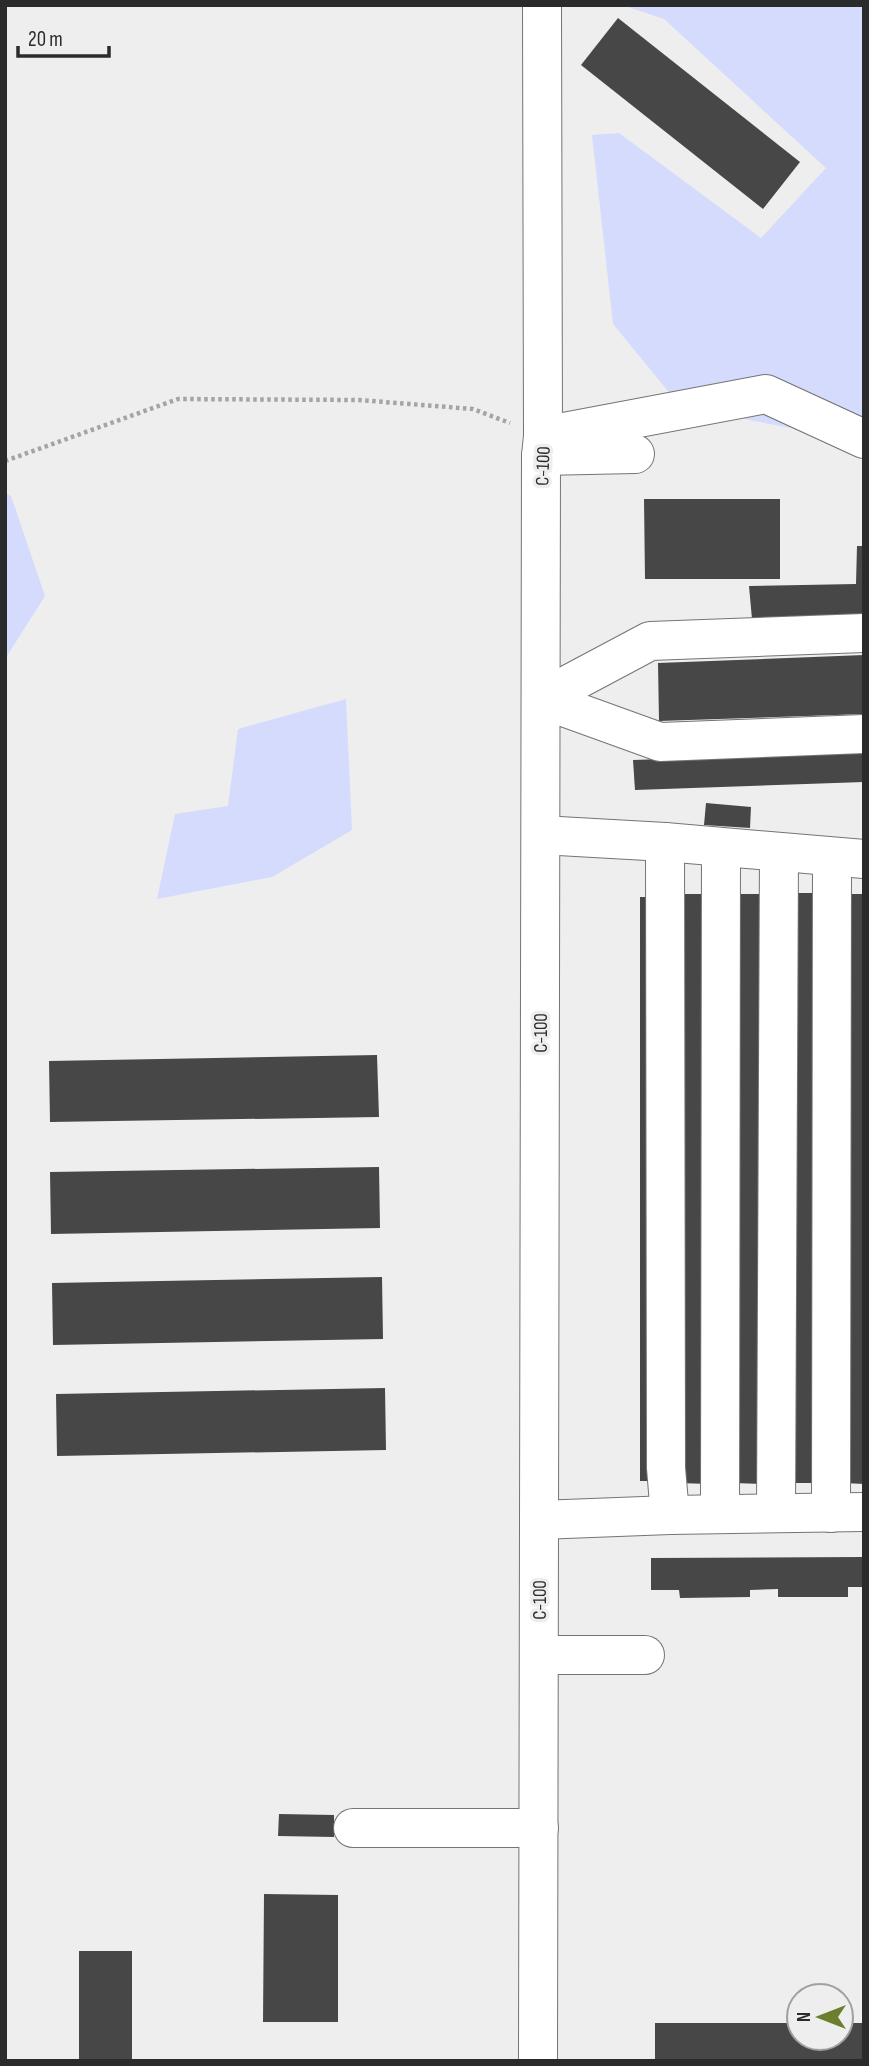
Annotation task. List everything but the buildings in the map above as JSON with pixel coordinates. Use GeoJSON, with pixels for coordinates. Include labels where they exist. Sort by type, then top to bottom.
{"type":"FeatureCollection","features":[{"type":"Feature","properties":{"kind":"street","name":"С-100"},"geometry":{"type":"LineString","coordinates":[[538,2061],[542,5]]}},
{"type":"Feature","properties":{"kind":"street"},"geometry":{"type":"LineString","coordinates":[[542,446],[766,394],[864,439]]}},
{"type":"Feature","properties":{"kind":"street"},"geometry":{"type":"LineString","coordinates":[[542,446],[635,454]]}},
{"type":"Feature","properties":{"kind":"street"},"geometry":{"type":"LineString","coordinates":[[541,699],[650,641],[864,633]]}},
{"type":"Feature","properties":{"kind":"street"},"geometry":{"type":"LineString","coordinates":[[541,699],[660,742],[864,734]]}},
{"type":"Feature","properties":{"kind":"street"},"geometry":{"type":"LineString","coordinates":[[539,1520],[848,1513],[848,858],[665,842],[541,835]]}},
{"type":"Feature","properties":{"kind":"street"},"geometry":{"type":"LineString","coordinates":[[665,842],[666,1468],[670,1515]]}},
{"type":"Feature","properties":{"kind":"street"},"geometry":{"type":"LineString","coordinates":[[720,1514],[722,848]]}},
{"type":"Feature","properties":{"kind":"street"},"geometry":{"type":"LineString","coordinates":[[776,1513],[779,853]]}},
{"type":"Feature","properties":{"kind":"street"},"geometry":{"type":"LineString","coordinates":[[539,1655],[645,1655]]}},
{"type":"Feature","properties":{"kind":"street"},"geometry":{"type":"LineString","coordinates":[[354,1828],[539,1828]]}},
{"type":"Feature","properties":{"kind":"path"},"geometry":{"type":"LineString","coordinates":[[5,461],[178,399],[359,400],[473,409],[542,446]]}},
{"type":"Feature","properties":{"kind":"shaded area"},"geometry":{"type":"Polygon","coordinates":[[[622,5],[864,5],[864,442],[681,407],[613,324],[592,135],[619,133],[761,238],[826,168],[664,19],[622,5]]]}},
{"type":"Feature","properties":{"kind":"shaded area"},"geometry":{"type":"Polygon","coordinates":[[[5,493],[11,496],[45,596],[5,659],[5,493]]]}},
{"type":"Feature","properties":{"kind":"shaded area"},"geometry":{"type":"Polygon","coordinates":[[[346,699],[352,830],[272,877],[157,899],[175,814],[228,806],[238,729],[346,699]]]}}]}
